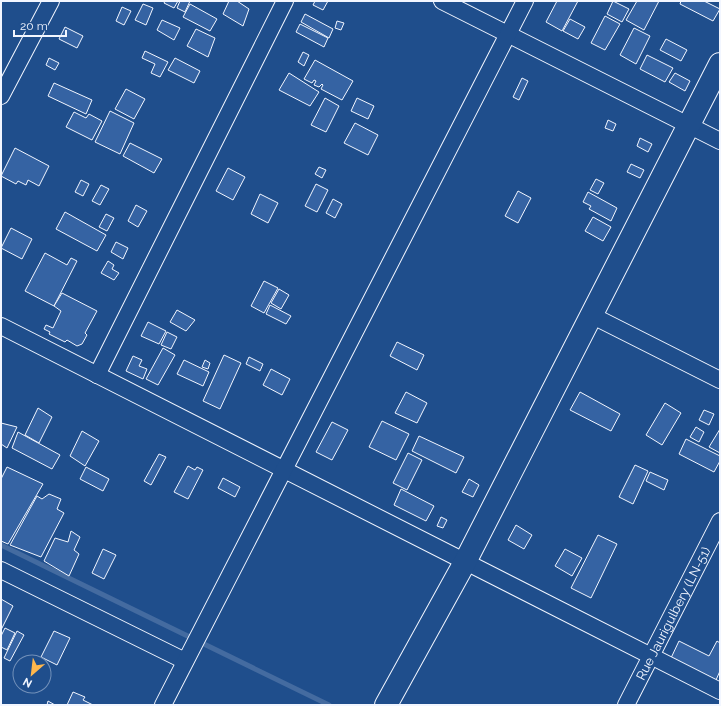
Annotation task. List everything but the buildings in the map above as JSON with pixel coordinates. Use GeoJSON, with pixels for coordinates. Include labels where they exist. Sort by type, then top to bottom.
{"type":"FeatureCollection","features":[{"type":"Feature","properties":{"kind":"street"},"geometry":{"type":"LineString","coordinates":[[1,96],[51,1]]}},
{"type":"Feature","properties":{"kind":"street"},"geometry":{"type":"LineString","coordinates":[[97,375],[285,1]]}},
{"type":"Feature","properties":{"kind":"street"},"geometry":{"type":"LineString","coordinates":[[442,1],[720,141]]}},
{"type":"Feature","properties":{"kind":"street"},"geometry":{"type":"LineString","coordinates":[[163,705],[525,1]]}},
{"type":"Feature","properties":{"kind":"street"},"geometry":{"type":"LineString","coordinates":[[386,705],[465,562],[720,64]]}},
{"type":"Feature","properties":{"kind":"street"},"geometry":{"type":"LineString","coordinates":[[591,316],[720,380]]}},
{"type":"Feature","properties":{"kind":"street"},"geometry":{"type":"LineString","coordinates":[[1,326],[720,691]]}},
{"type":"Feature","properties":{"kind":"street","name":"Rue Jaurigulbery (LN-51)"},"geometry":{"type":"LineString","coordinates":[[626,705],[720,521]]}},
{"type":"Feature","properties":{"kind":"street"},"geometry":{"type":"LineString","coordinates":[[1,570],[185,661]]}},
{"type":"Feature","properties":{"kind":"waterway"},"geometry":{"type":"LineString","coordinates":[[1,545],[329,705]]}}]}
